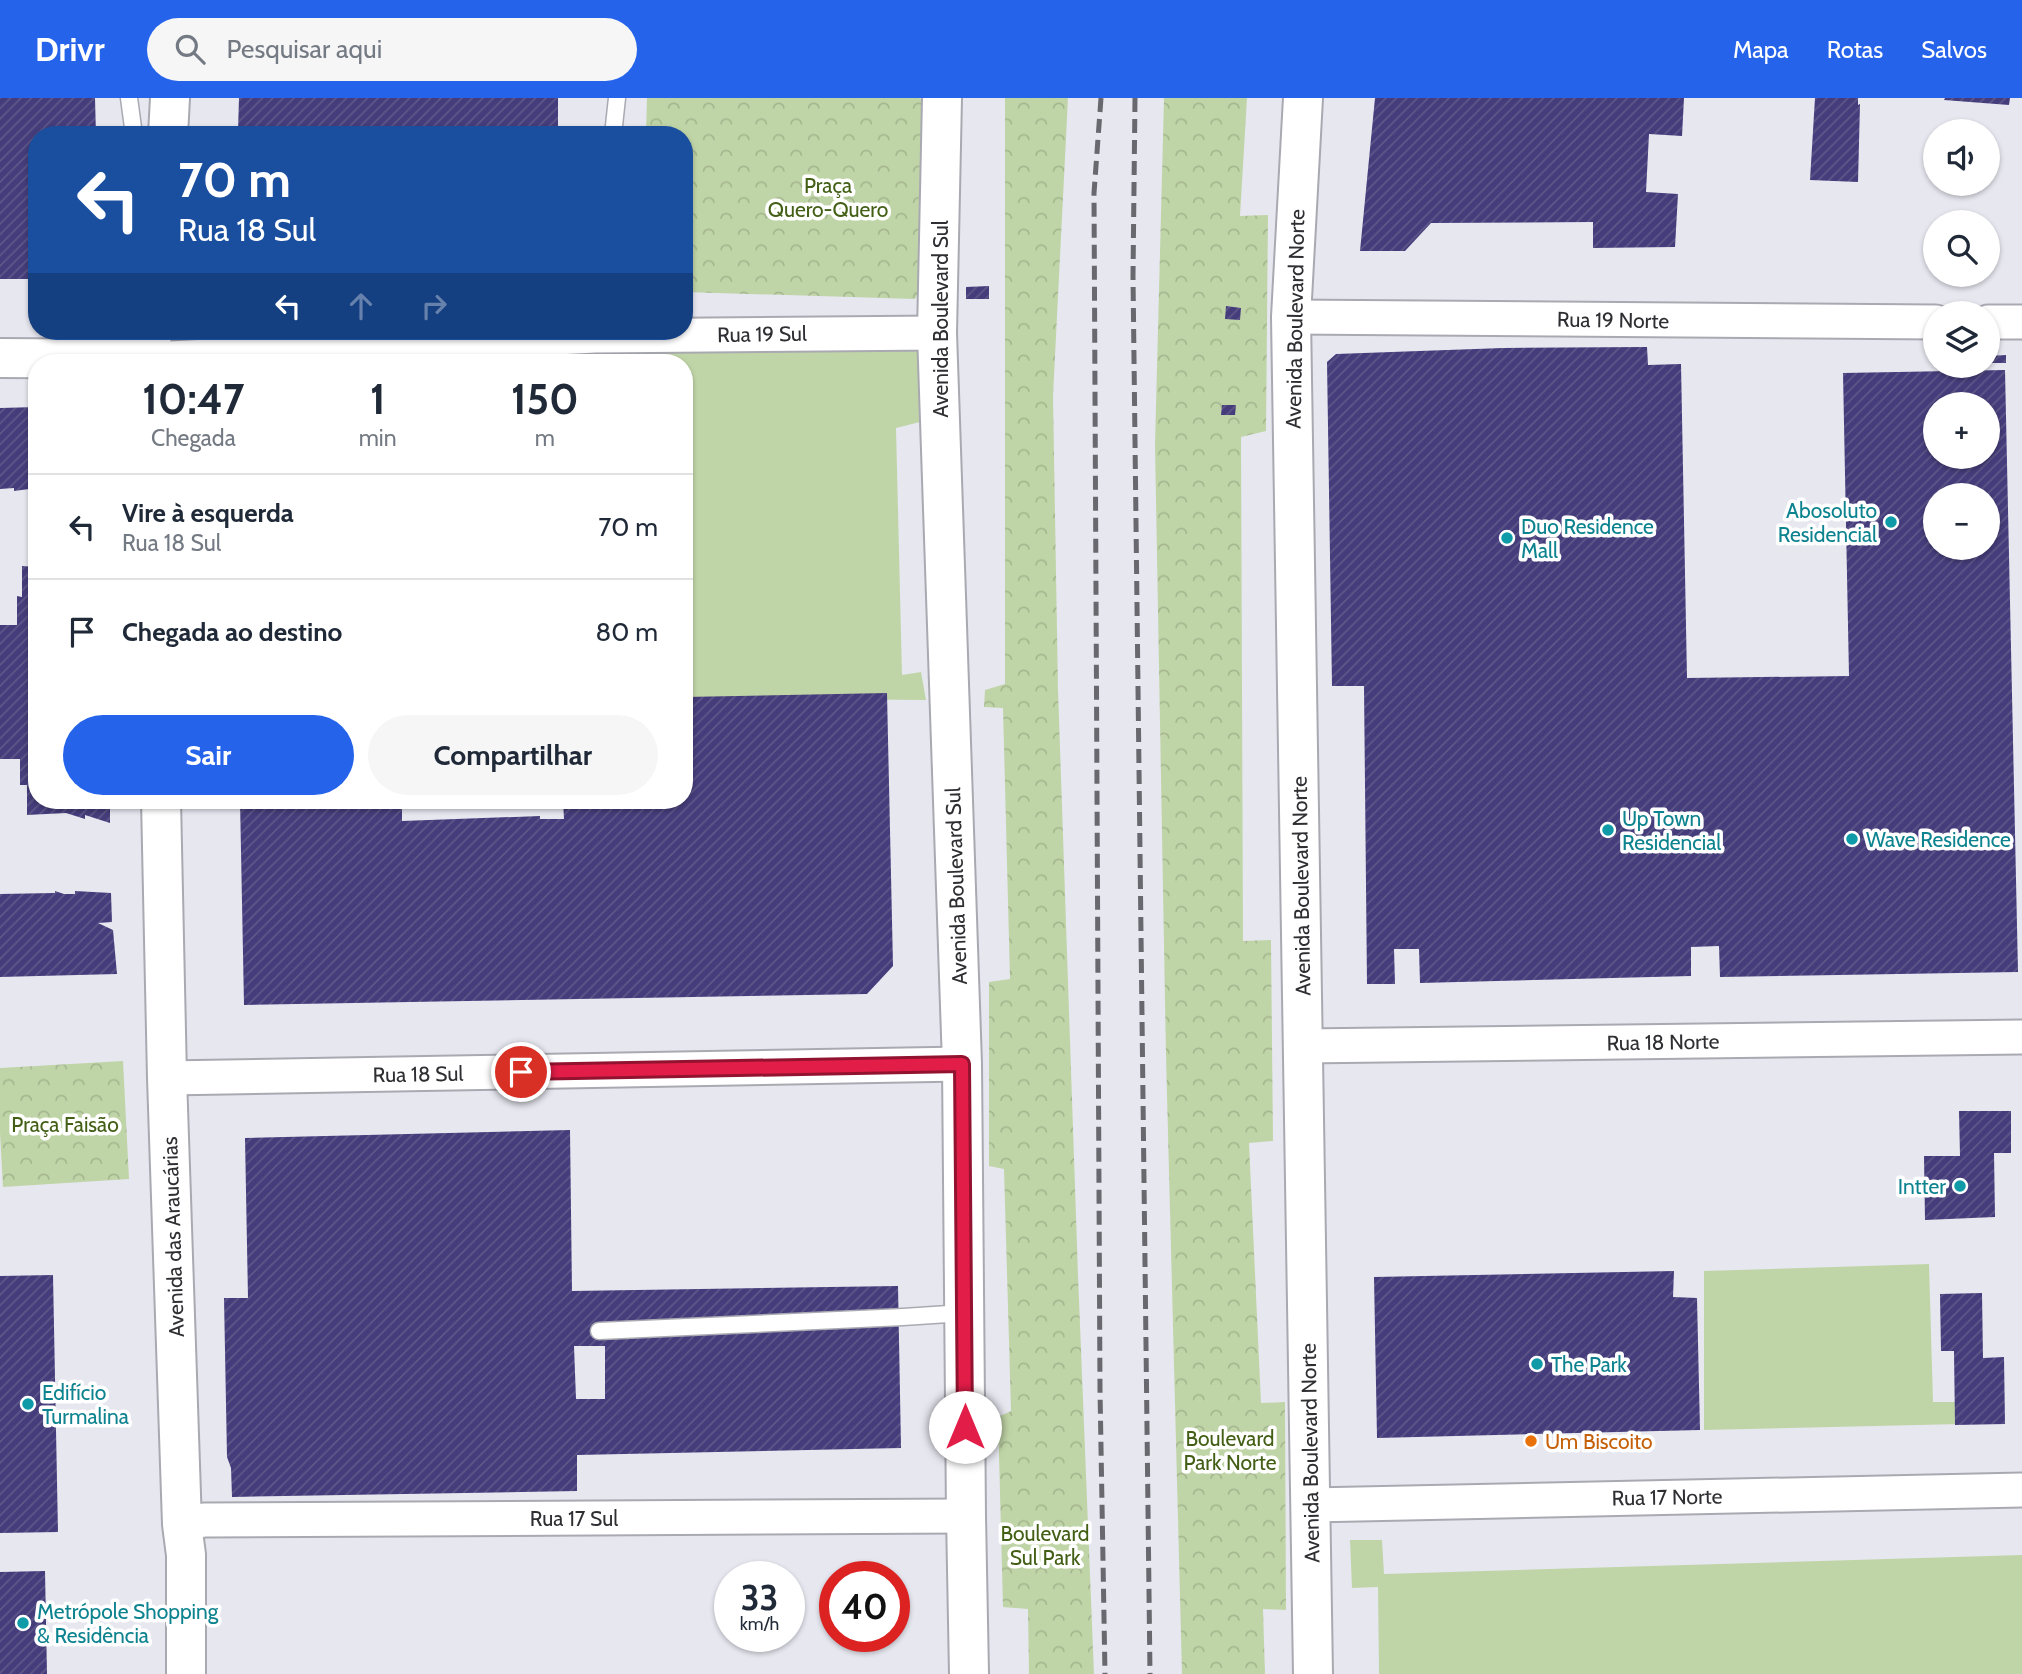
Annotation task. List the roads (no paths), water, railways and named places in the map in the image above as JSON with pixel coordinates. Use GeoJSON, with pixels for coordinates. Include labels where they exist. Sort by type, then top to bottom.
{"type":"FeatureCollection","features":[{"type":"Feature","properties":{"kind":"street"},"geometry":{"type":"LineString","coordinates":[[168,126],[170,98]]}},
{"type":"Feature","properties":{"kind":"street","name":"Avenida Boulevard Sul"},"geometry":{"type":"LineString","coordinates":[[942,98],[937,332],[962,1064],[969,1674]]}},
{"type":"Feature","properties":{"kind":"street","name":"Avenida Boulevard Norte"},"geometry":{"type":"LineString","coordinates":[[1303,98],[1291,317],[1313,1674]]}},
{"type":"Feature","properties":{"kind":"street","name":"Rua 19 Norte"},"geometry":{"type":"LineString","coordinates":[[1291,317],[1923,321]]}},
{"type":"Feature","properties":{"kind":"street"},"geometry":{"type":"LineString","coordinates":[[2000,322],[2022,323]]}},
{"type":"Feature","properties":{"kind":"street","name":"Rua 19 Sul"},"geometry":{"type":"LineString","coordinates":[[693,333],[937,332]]}},
{"type":"Feature","properties":{"kind":"street","name":"Rua 19 Sul"},"geometry":{"type":"LineString","coordinates":[[86,354],[422,340]]}},
{"type":"Feature","properties":{"kind":"street","name":"Rua 19 Sul"},"geometry":{"type":"LineString","coordinates":[[0,358],[28,357]]}},
{"type":"Feature","properties":{"kind":"street","name":"Avenida das Araucárias"},"geometry":{"type":"LineString","coordinates":[[160,809],[182,1524],[186,1555],[186,1674]]}},
{"type":"Feature","properties":{"kind":"street","name":"Rua 18 Norte"},"geometry":{"type":"LineString","coordinates":[[1303,1046],[2022,1037]]}},
{"type":"Feature","properties":{"kind":"street","name":"Rua 18 Sul"},"geometry":{"type":"LineString","coordinates":[[167,1078],[962,1064]]}},
{"type":"Feature","properties":{"kind":"street","name":"Rua 17 Norte"},"geometry":{"type":"LineString","coordinates":[[1311,1505],[2022,1490]]}},
{"type":"Feature","properties":{"kind":"street","name":"Rua 17 Sul"},"geometry":{"type":"LineString","coordinates":[[182,1524],[204,1520],[966,1516]]}},
{"type":"Feature","properties":{"kind":"lane"},"geometry":{"type":"LineString","coordinates":[[130,98],[133,126]]}},
{"type":"Feature","properties":{"kind":"lane"},"geometry":{"type":"LineString","coordinates":[[614,126],[617,98]]}},
{"type":"Feature","properties":{"kind":"lane"},"geometry":{"type":"LineString","coordinates":[[599,1331],[964,1312]]}},
{"type":"Feature","properties":{"kind":"railway"},"geometry":{"type":"LineString","coordinates":[[1101,98],[1094,193],[1100,1390],[1105,1674]]}},
{"type":"Feature","properties":{"kind":"railway"},"geometry":{"type":"LineString","coordinates":[[1135,98],[1133,276],[1150,1674]]}},
{"type":"Feature","properties":{"kind":"place","name":"Abosoluto Residencial"},"geometry":{"type":"Point","coordinates":[1891,522]}},
{"type":"Feature","properties":{"kind":"place","name":"Duo Residence Mall"},"geometry":{"type":"Point","coordinates":[1507,538]}},
{"type":"Feature","properties":{"kind":"place","name":"Up Town Residencial"},"geometry":{"type":"Point","coordinates":[1608,830]}},
{"type":"Feature","properties":{"kind":"place","name":"Wave Residence"},"geometry":{"type":"Point","coordinates":[1852,839]}},
{"type":"Feature","properties":{"kind":"place","name":"Intter"},"geometry":{"type":"Point","coordinates":[1960,1186]}},
{"type":"Feature","properties":{"kind":"place","name":"The Park"},"geometry":{"type":"Point","coordinates":[1537,1364]}},
{"type":"Feature","properties":{"kind":"place","name":"Edifício Turmalina"},"geometry":{"type":"Point","coordinates":[28,1404]}},
{"type":"Feature","properties":{"kind":"place","name":"Um Biscoito"},"geometry":{"type":"Point","coordinates":[1531,1441]}},
{"type":"Feature","properties":{"kind":"place","name":"Metrópole Shopping & Residência"},"geometry":{"type":"Point","coordinates":[23,1623]}},
{"type":"Feature","properties":{"kind":"park label","name":"Praça Quero-Quero"},"geometry":{"type":"Point","coordinates":[828,197]}},
{"type":"Feature","properties":{"kind":"park label","name":"Praça Faisão"},"geometry":{"type":"Point","coordinates":[65,1124]}},
{"type":"Feature","properties":{"kind":"park label","name":"Boulevard Park Norte"},"geometry":{"type":"Point","coordinates":[1230,1450]}},
{"type":"Feature","properties":{"kind":"park label","name":"Boulevard Sul Park"},"geometry":{"type":"Point","coordinates":[1045,1545]}}]}
